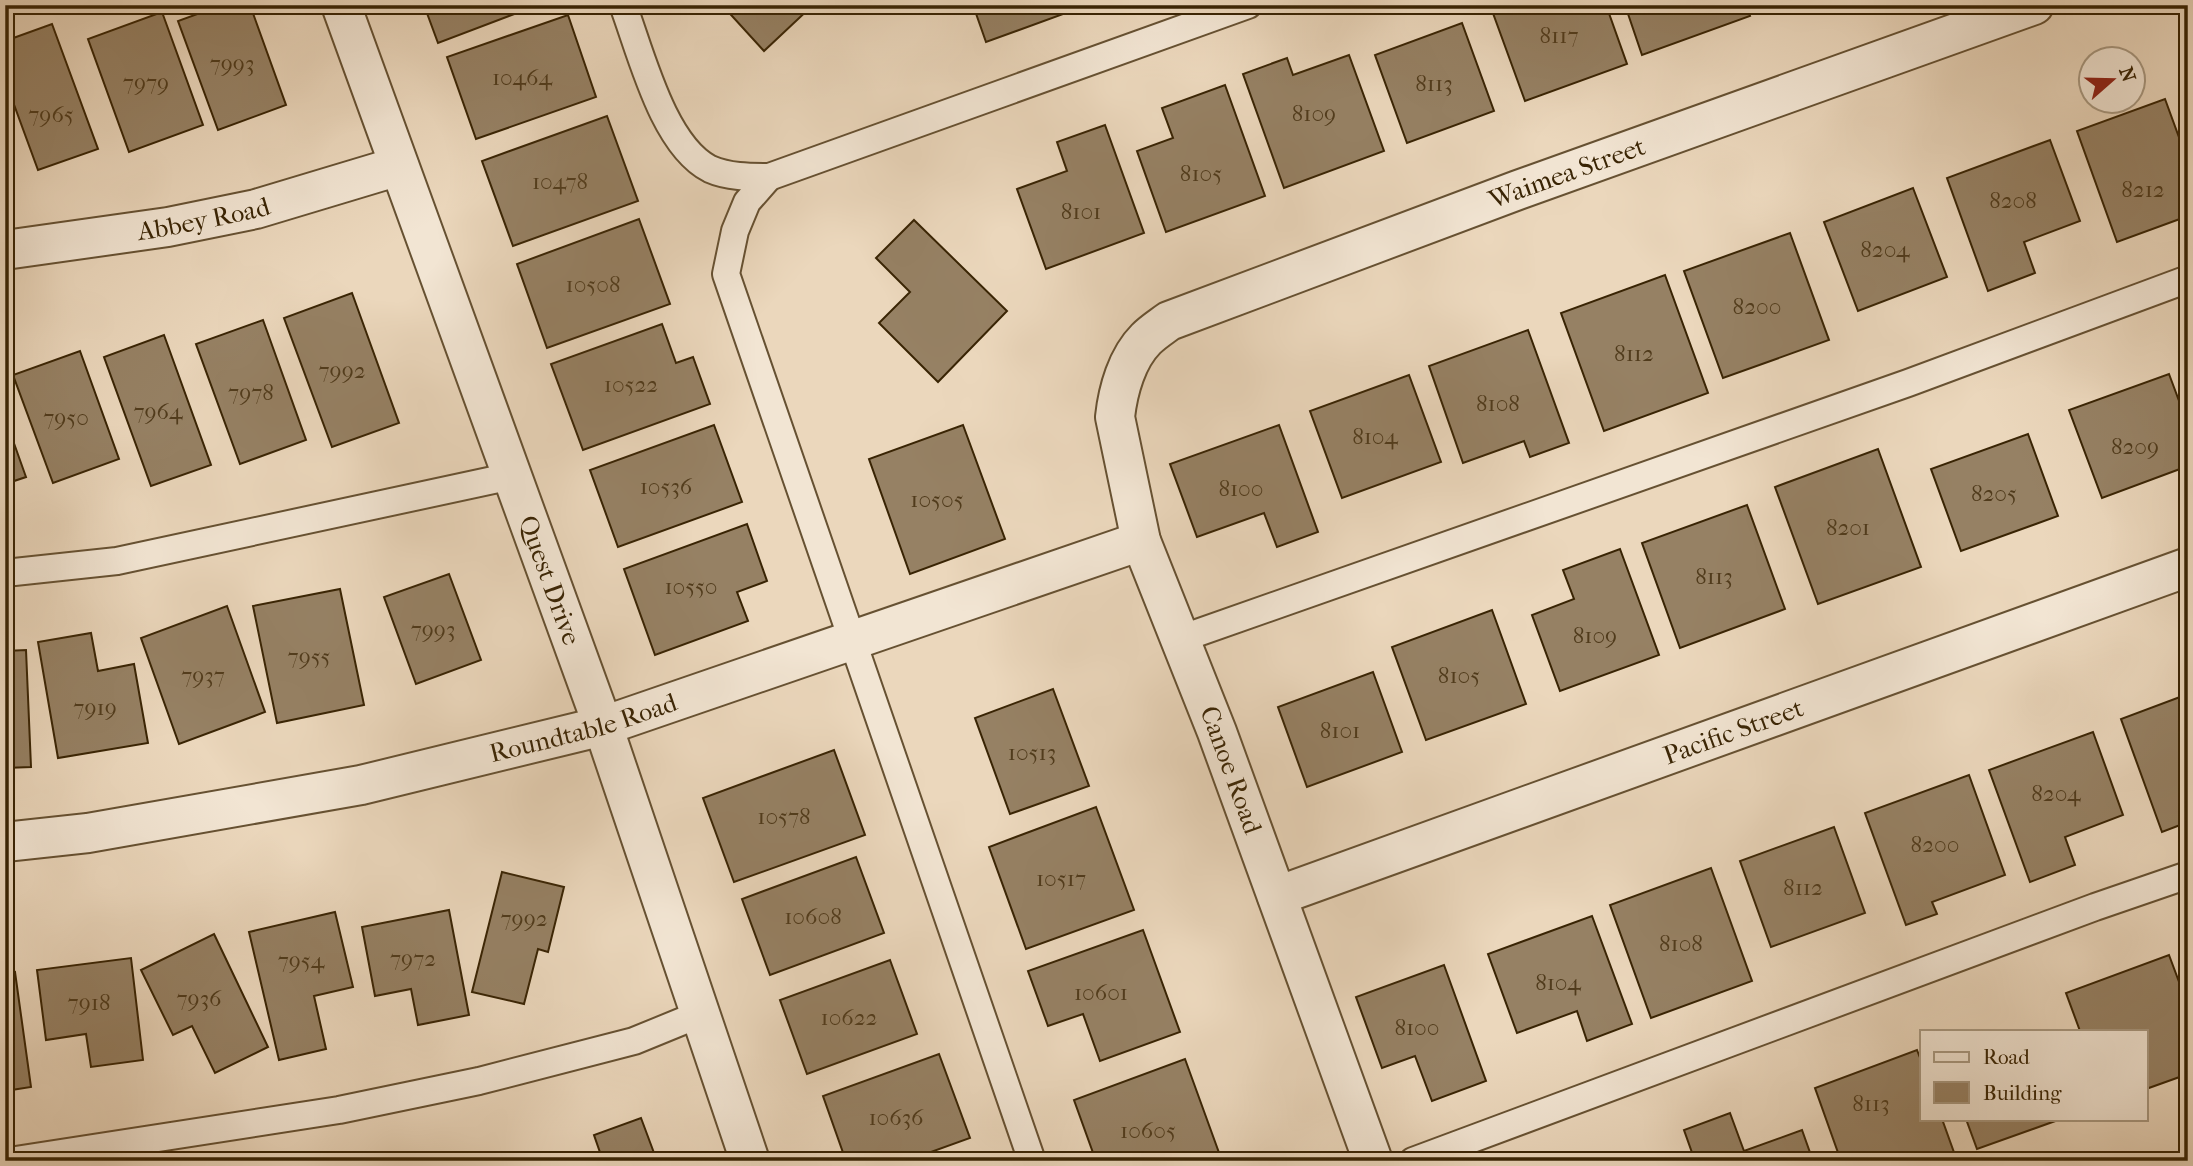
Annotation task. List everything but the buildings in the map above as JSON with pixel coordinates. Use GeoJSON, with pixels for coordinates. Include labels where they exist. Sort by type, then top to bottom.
{"type":"FeatureCollection","features":[{"type":"Feature","properties":{"kind":"street","name":"Quest Drive"},"geometry":{"type":"LineString","coordinates":[[341,5],[603,726],[750,1161]]}},
{"type":"Feature","properties":{"kind":"street","name":"Waimea Street"},"geometry":{"type":"LineString","coordinates":[[1125,376],[1132,358],[1145,339],[1169,321],[1518,190],[2034,5]]}},
{"type":"Feature","properties":{"kind":"street","name":"Abbey Road"},"geometry":{"type":"LineString","coordinates":[[5,250],[168,227],[256,209],[399,166]]}},
{"type":"Feature","properties":{"kind":"street","name":"Canoe Road"},"geometry":{"type":"LineString","coordinates":[[1125,376],[1117,397],[1115,417],[1141,541],[1217,732],[1373,1161]]}},
{"type":"Feature","properties":{"kind":"street","name":"Roundtable Road"},"geometry":{"type":"LineString","coordinates":[[5,842],[88,833],[361,785],[603,726],[1141,541]]}},
{"type":"Feature","properties":{"kind":"street","name":"Pacific Street"},"geometry":{"type":"LineString","coordinates":[[1277,896],[2188,567]]}},
{"type":"Feature","properties":{"kind":"lane"},"geometry":{"type":"LineString","coordinates":[[624,5],[668,124],[684,148],[710,169],[739,177],[769,177],[1248,5]]}},
{"type":"Feature","properties":{"kind":"lane"},"geometry":{"type":"LineString","coordinates":[[769,177],[747,202],[735,230],[726,274],[1032,1161]]}},
{"type":"Feature","properties":{"kind":"lane"},"geometry":{"type":"LineString","coordinates":[[1180,639],[1895,387],[2188,279]]}},
{"type":"Feature","properties":{"kind":"lane"},"geometry":{"type":"LineString","coordinates":[[5,573],[117,561],[512,476]]}},
{"type":"Feature","properties":{"kind":"lane"},"geometry":{"type":"LineString","coordinates":[[1413,1161],[2095,907],[2188,875]]}},
{"type":"Feature","properties":{"kind":"lane"},"geometry":{"type":"LineString","coordinates":[[9,1161],[339,1110],[479,1081],[634,1041],[700,1014]]}}]}
